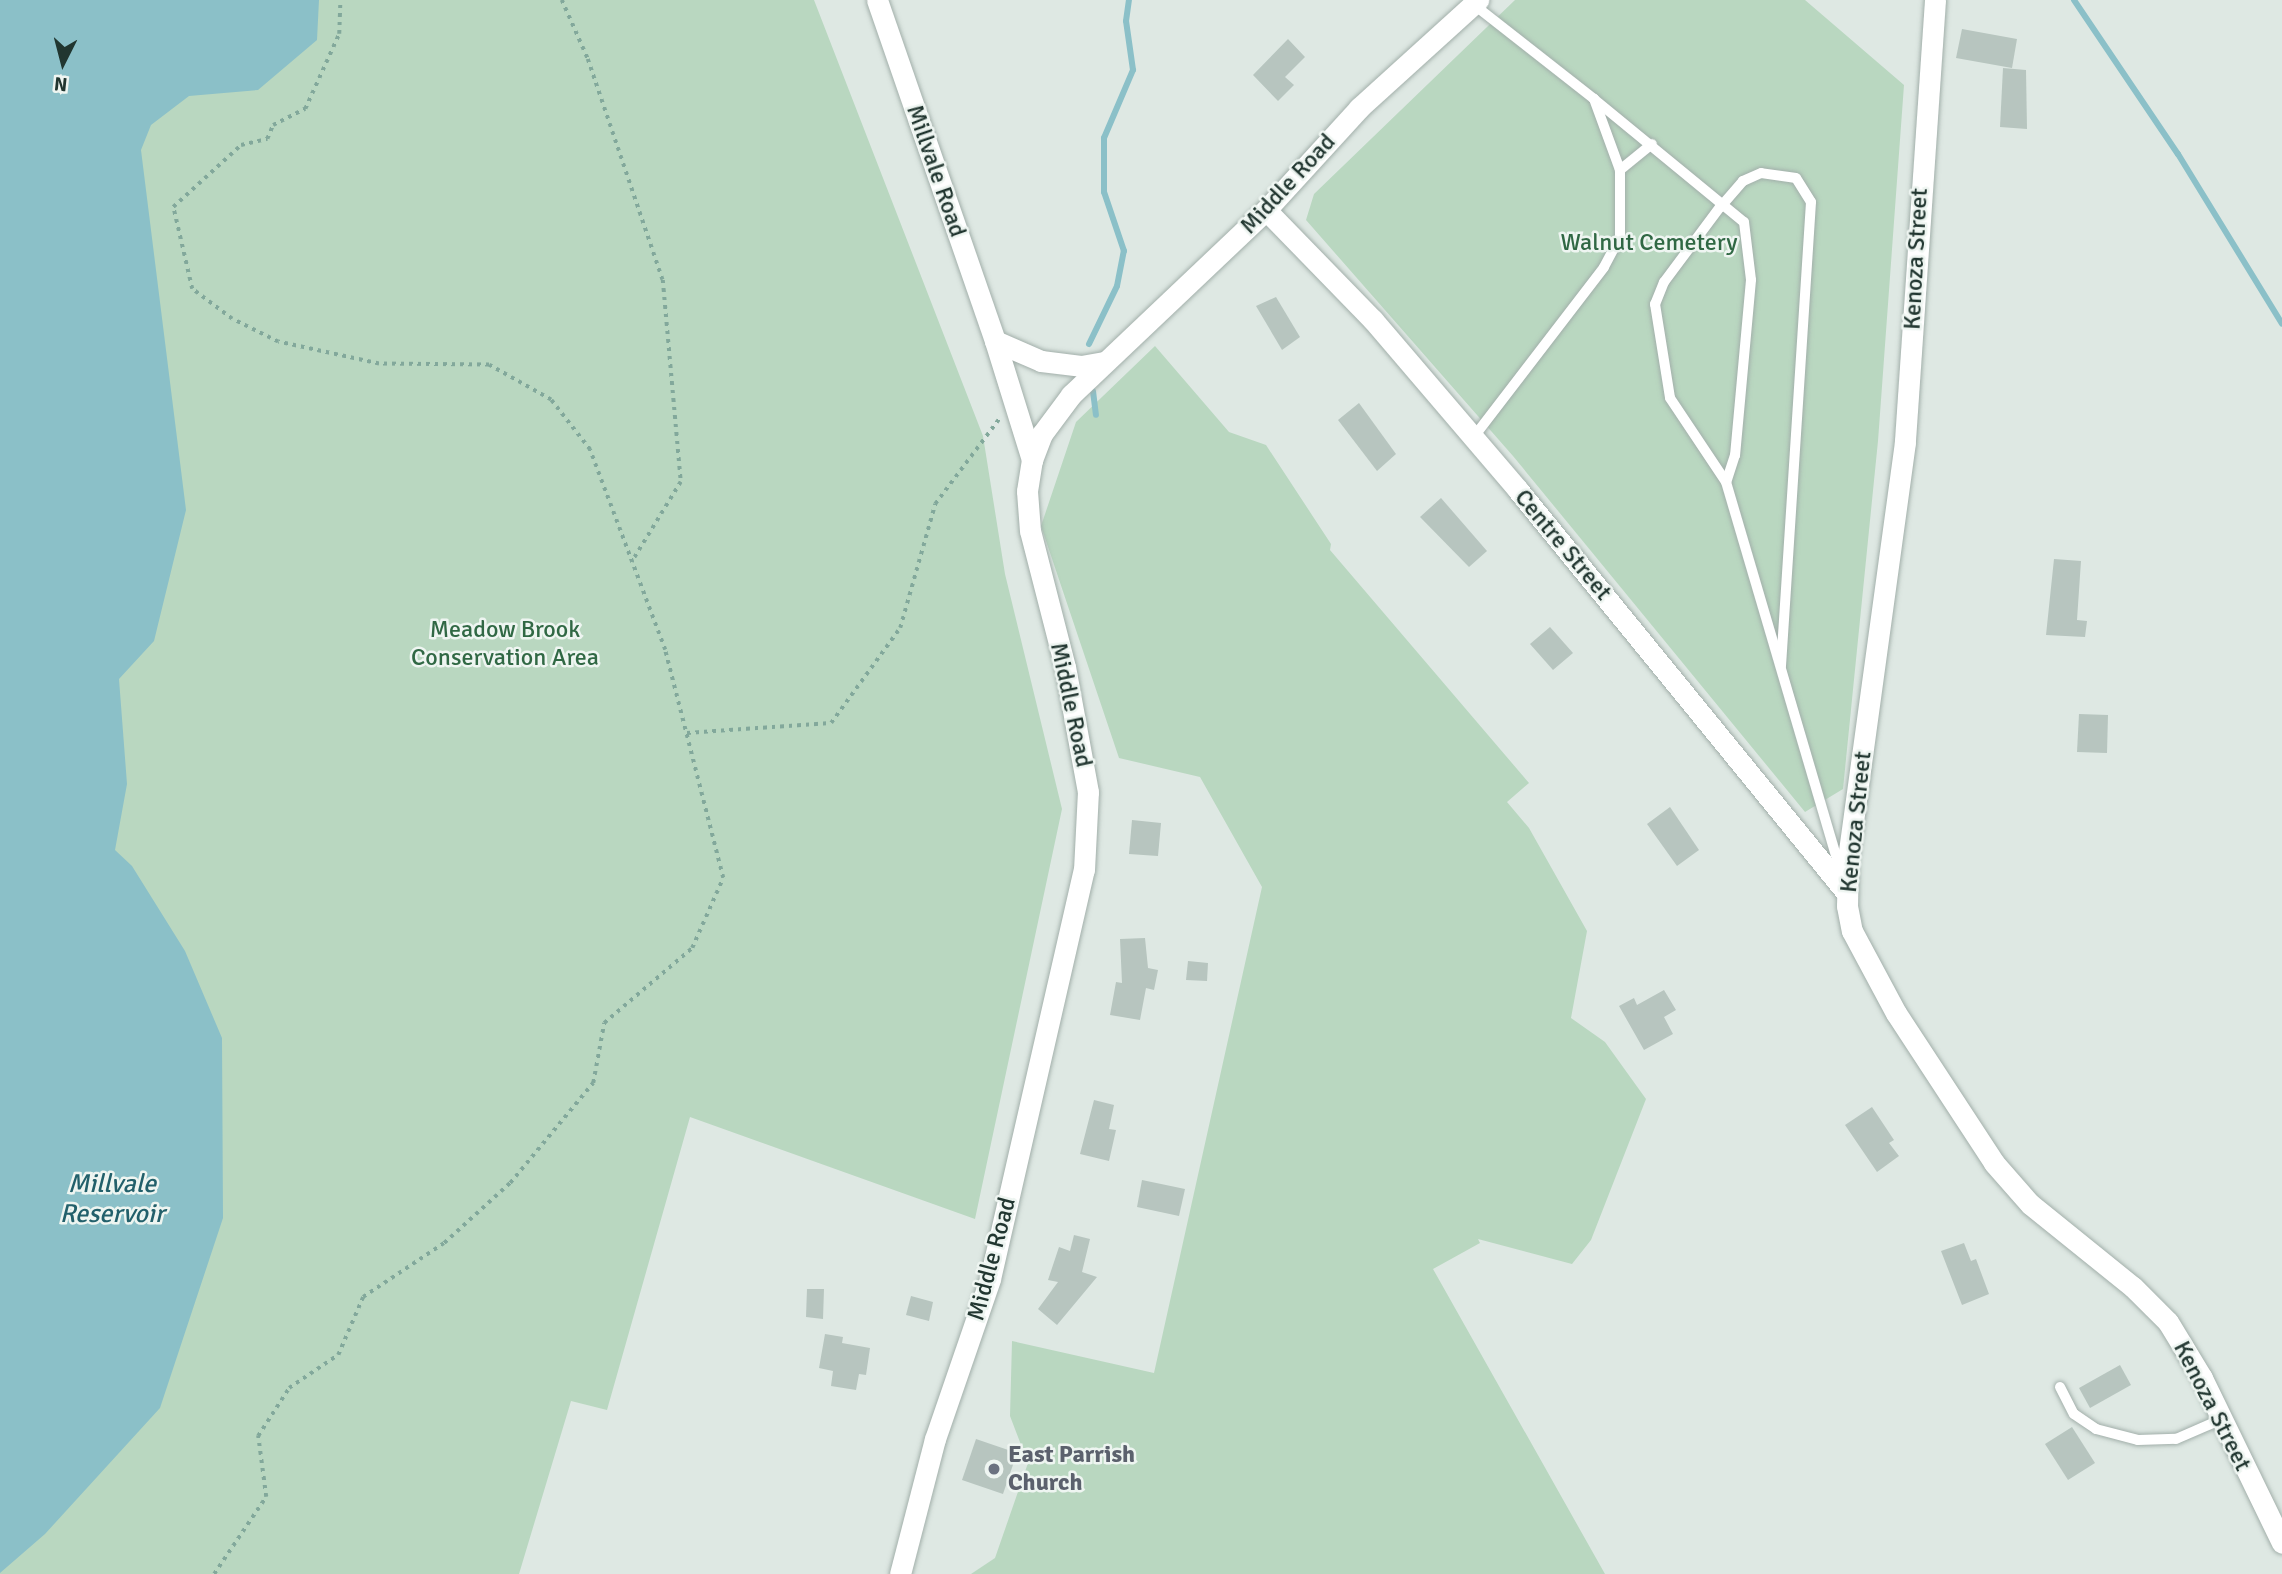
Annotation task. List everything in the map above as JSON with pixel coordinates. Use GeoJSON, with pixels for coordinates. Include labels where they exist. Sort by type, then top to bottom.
{"type":"FeatureCollection","features":[{"type":"Feature","properties":{"kind":"street","name":"Millvale Road"},"geometry":{"type":"LineString","coordinates":[[877,0],[995,341],[1032,460]]}},
{"type":"Feature","properties":{"kind":"street","name":"Kenoza Street"},"geometry":{"type":"LineString","coordinates":[[1935,0],[1905,442],[1846,891],[1852,931],[1861,954],[1994,1164],[2030,1204],[2133,1287],[2168,1322],[2222,1419],[2282,1543]]}},
{"type":"Feature","properties":{"kind":"street","name":"Middle Road"},"geometry":{"type":"LineString","coordinates":[[900,1574],[935,1439],[990,1279],[1086,857],[1088,792],[1065,667],[1030,531],[1027,491],[1032,460],[1055,414],[1104,362],[1266,210],[1359,108],[1476,2]]}},
{"type":"Feature","properties":{"kind":"street","name":"Centre Street"},"geometry":{"type":"LineString","coordinates":[[1266,210],[1373,320],[1846,891]]}},
{"type":"Feature","properties":{"kind":"street"},"geometry":{"type":"LineString","coordinates":[[995,341],[1041,361],[1081,366],[1104,362]]}},
{"type":"Feature","properties":{"kind":"lane"},"geometry":{"type":"LineString","coordinates":[[1476,2],[1652,144],[1720,206],[1744,222],[1751,259],[1740,416],[1726,482]]}},
{"type":"Feature","properties":{"kind":"lane"},"geometry":{"type":"LineString","coordinates":[[1473,438],[1604,267],[1620,237],[1620,170],[1594,99]]}},
{"type":"Feature","properties":{"kind":"lane"},"geometry":{"type":"LineString","coordinates":[[1620,170],[1652,144]]}},
{"type":"Feature","properties":{"kind":"lane"},"geometry":{"type":"LineString","coordinates":[[1781,666],[1811,202],[1796,178],[1761,173],[1744,181],[1720,206],[1664,282],[1655,304],[1670,398],[1726,482],[1846,891]]}},
{"type":"Feature","properties":{"kind":"lane"},"geometry":{"type":"LineString","coordinates":[[2060,1387],[2074,1414],[2096,1429],[2138,1440],[2176,1439],[2222,1419]]}},
{"type":"Feature","properties":{"kind":"path"},"geometry":{"type":"LineString","coordinates":[[214,1574],[266,1497],[258,1436],[289,1388],[338,1355],[363,1297],[444,1242],[510,1183],[593,1083],[604,1023],[692,948],[723,878],[665,650],[590,450],[551,400],[489,365],[379,364],[278,342],[232,319],[192,289],[173,208],[241,145],[267,139],[273,125],[304,109],[339,34],[340,0]]}},
{"type":"Feature","properties":{"kind":"path"},"geometry":{"type":"LineString","coordinates":[[562,0],[588,59],[663,280],[681,482],[632,562]]}},
{"type":"Feature","properties":{"kind":"path"},"geometry":{"type":"LineString","coordinates":[[687,733],[831,723],[900,628],[935,504],[1013,401]]}},
{"type":"Feature","properties":{"kind":"green space","name":"Meadow Brook Conservation Area"},"geometry":{"type":"Polygon","coordinates":[[[0,0],[814,0],[983,436],[1005,574],[1062,809],[975,1219],[690,1117],[607,1410],[571,1401],[519,1574],[0,1574],[0,0]]]}},
{"type":"Feature","properties":{"kind":"green space","name":"Walnut Cemetery"},"geometry":{"type":"Polygon","coordinates":[[[1515,0],[1805,0],[1904,85],[1878,441],[1843,789],[1805,812],[1513,456],[1306,220],[1314,194],[1515,0]]]}},
{"type":"Feature","properties":{"kind":"green space"},"geometry":{"type":"Polygon","coordinates":[[[1155,346],[1229,432],[1266,445],[1331,544],[1330,550],[1529,783],[1507,802],[1529,828],[1587,931],[1571,1018],[1605,1042],[1646,1099],[1591,1240],[1572,1264],[1478,1239],[1480,1243],[1433,1269],[1605,1574],[971,1574],[995,1558],[1028,1463],[1010,1416],[1012,1341],[1154,1373],[1262,887],[1200,777],[1119,758],[1041,526],[1076,422],[1155,346]]]}},
{"type":"Feature","properties":{"kind":"water","name":"Millvale Reservoir"},"geometry":{"type":"Polygon","coordinates":[[[0,0],[319,0],[317,40],[258,90],[189,96],[151,125],[141,150],[186,510],[154,641],[119,679],[127,784],[115,850],[132,866],[185,951],[222,1038],[223,1218],[160,1408],[45,1534],[0,1573],[0,0]]]}},
{"type":"Feature","properties":{"kind":"building"},"geometry":{"type":"Polygon","coordinates":[[[1962,29],[2017,39],[2012,68],[1956,58],[1962,29]]]}},
{"type":"Feature","properties":{"kind":"building"},"geometry":{"type":"Polygon","coordinates":[[[1288,39],[1305,57],[1285,77],[1294,85],[1278,101],[1253,75],[1288,39]]]}},
{"type":"Feature","properties":{"kind":"building"},"geometry":{"type":"Polygon","coordinates":[[[2003,68],[2026,70],[2027,129],[2000,127],[2003,68]]]}},
{"type":"Feature","properties":{"kind":"building"},"geometry":{"type":"Polygon","coordinates":[[[1276,297],[1300,337],[1282,350],[1256,306],[1276,297]]]}},
{"type":"Feature","properties":{"kind":"building"},"geometry":{"type":"Polygon","coordinates":[[[1359,403],[1396,454],[1377,471],[1338,420],[1359,403]]]}},
{"type":"Feature","properties":{"kind":"building"},"geometry":{"type":"Polygon","coordinates":[[[1441,498],[1487,551],[1469,567],[1420,517],[1441,498]]]}},
{"type":"Feature","properties":{"kind":"building"},"geometry":{"type":"Polygon","coordinates":[[[2054,559],[2081,561],[2077,620],[2087,621],[2085,637],[2046,635],[2054,559]]]}},
{"type":"Feature","properties":{"kind":"building"},"geometry":{"type":"Polygon","coordinates":[[[1550,627],[1573,653],[1553,670],[1530,644],[1550,627]]]}},
{"type":"Feature","properties":{"kind":"building"},"geometry":{"type":"Polygon","coordinates":[[[2079,714],[2108,715],[2107,753],[2077,752],[2079,714]]]}},
{"type":"Feature","properties":{"kind":"building"},"geometry":{"type":"Polygon","coordinates":[[[1670,807],[1699,850],[1677,866],[1647,824],[1670,807]]]}},
{"type":"Feature","properties":{"kind":"building"},"geometry":{"type":"Polygon","coordinates":[[[1132,820],[1161,823],[1158,856],[1129,854],[1132,820]]]}},
{"type":"Feature","properties":{"kind":"building"},"geometry":{"type":"Polygon","coordinates":[[[1145,938],[1148,968],[1158,970],[1154,990],[1146,988],[1140,1020],[1110,1015],[1116,982],[1122,983],[1120,939],[1145,938]]]}},
{"type":"Feature","properties":{"kind":"building"},"geometry":{"type":"Polygon","coordinates":[[[1188,961],[1208,963],[1207,981],[1186,980],[1188,961]]]}},
{"type":"Feature","properties":{"kind":"building"},"geometry":{"type":"Polygon","coordinates":[[[1664,990],[1676,1010],[1664,1017],[1673,1034],[1644,1050],[1619,1006],[1634,998],[1637,1005],[1664,990]]]}},
{"type":"Feature","properties":{"kind":"building"},"geometry":{"type":"Polygon","coordinates":[[[1094,1100],[1114,1105],[1109,1129],[1116,1130],[1109,1161],[1080,1154],[1094,1100]]]}},
{"type":"Feature","properties":{"kind":"building"},"geometry":{"type":"Polygon","coordinates":[[[1872,1107],[1894,1140],[1889,1143],[1899,1156],[1877,1172],[1845,1125],[1872,1107]]]}},
{"type":"Feature","properties":{"kind":"building"},"geometry":{"type":"Polygon","coordinates":[[[1142,1180],[1185,1189],[1179,1216],[1137,1207],[1142,1180]]]}},
{"type":"Feature","properties":{"kind":"building"},"geometry":{"type":"Polygon","coordinates":[[[1074,1235],[1090,1239],[1082,1272],[1097,1277],[1057,1325],[1038,1309],[1058,1282],[1048,1280],[1059,1247],[1070,1251],[1074,1235]]]}},
{"type":"Feature","properties":{"kind":"building"},"geometry":{"type":"Polygon","coordinates":[[[1964,1243],[1971,1261],[1976,1259],[1989,1294],[1962,1305],[1941,1251],[1964,1243]]]}},
{"type":"Feature","properties":{"kind":"building"},"geometry":{"type":"Polygon","coordinates":[[[807,1289],[824,1289],[823,1319],[806,1317],[807,1289]]]}},
{"type":"Feature","properties":{"kind":"building"},"geometry":{"type":"Polygon","coordinates":[[[911,1296],[933,1302],[929,1321],[906,1315],[911,1296]]]}},
{"type":"Feature","properties":{"kind":"building"},"geometry":{"type":"Polygon","coordinates":[[[825,1334],[843,1337],[842,1343],[870,1348],[866,1375],[859,1374],[856,1390],[831,1386],[833,1371],[819,1368],[825,1334]]]}},
{"type":"Feature","properties":{"kind":"building"},"geometry":{"type":"Polygon","coordinates":[[[2120,1365],[2131,1385],[2090,1408],[2079,1388],[2120,1365]]]}},
{"type":"Feature","properties":{"kind":"building"},"geometry":{"type":"Polygon","coordinates":[[[2072,1427],[2095,1463],[2068,1480],[2045,1444],[2072,1427]]]}},
{"type":"Feature","properties":{"kind":"building"},"geometry":{"type":"Polygon","coordinates":[[[976,1439],[1017,1453],[1003,1494],[962,1480],[976,1439]]]}},
{"type":"Feature","properties":{"kind":"waterway"},"geometry":{"type":"LineString","coordinates":[[1089,344],[1117,286],[1124,251],[1104,192],[1104,138],[1133,70],[1126,21],[1129,0]]}},
{"type":"Feature","properties":{"kind":"waterway"},"geometry":{"type":"LineString","coordinates":[[2074,0],[2178,154],[2282,324]]}},
{"type":"Feature","properties":{"kind":"waterway"},"geometry":{"type":"LineString","coordinates":[[1093,391],[1096,415]]}},
{"type":"Feature","properties":{"kind":"place","name":"East Parrish Church"},"geometry":{"type":"Point","coordinates":[994,1469]}}]}
